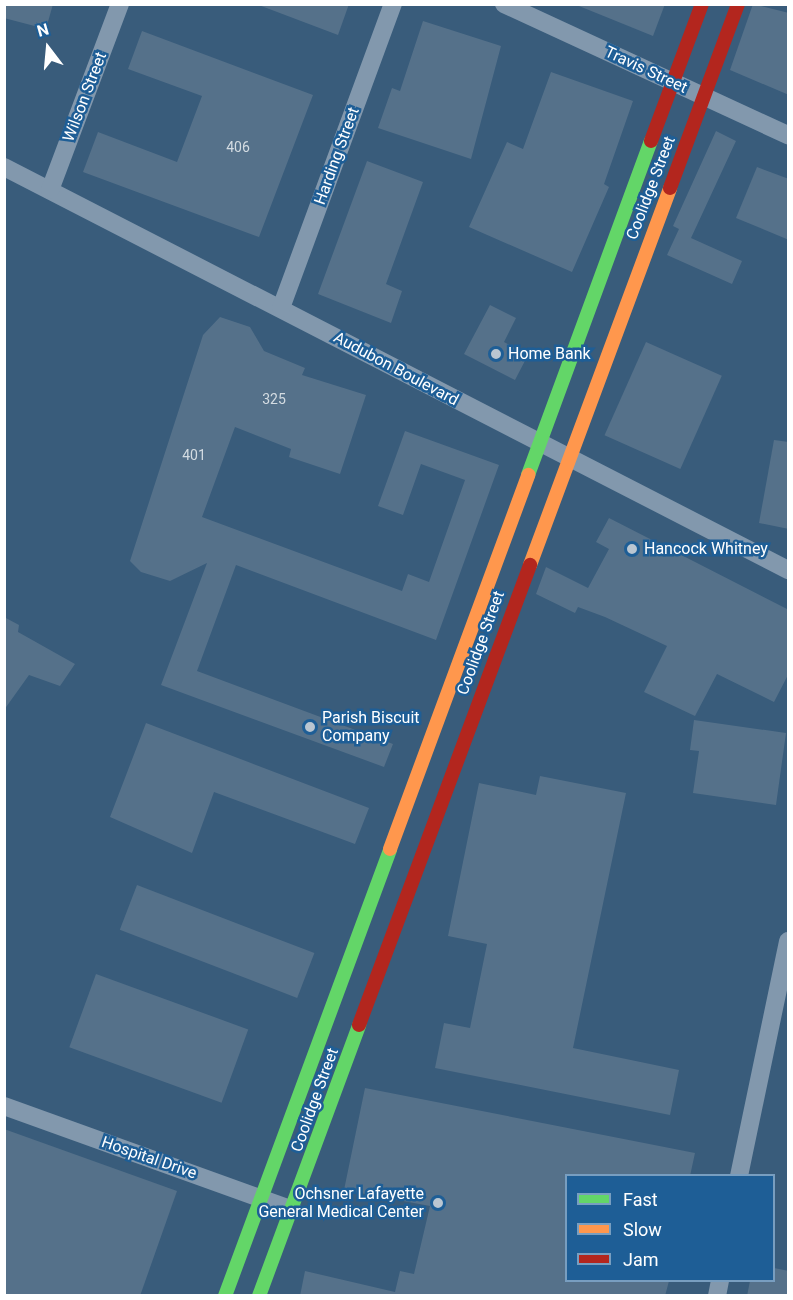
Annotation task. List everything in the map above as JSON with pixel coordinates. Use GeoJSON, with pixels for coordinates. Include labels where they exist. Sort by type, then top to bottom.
{"type":"FeatureCollection","features":[{"type":"Feature","properties":{"kind":"street","name":"Wilson Street"},"geometry":{"type":"LineString","coordinates":[[50,190],[120,4]]}},
{"type":"Feature","properties":{"kind":"street","name":"Harding Street"},"geometry":{"type":"LineString","coordinates":[[281,308],[393,4]]}},
{"type":"Feature","properties":{"kind":"street","name":"Travis Street"},"geometry":{"type":"LineString","coordinates":[[504,4],[789,135]]}},
{"type":"Feature","properties":{"kind":"street","name":"Coolidge Street"},"geometry":{"type":"LineString","coordinates":[[225,1296],[702,4]]}},
{"type":"Feature","properties":{"kind":"street","name":"Coolidge Street"},"geometry":{"type":"LineString","coordinates":[[259,1296],[293,1210],[567,457],[738,4]]}},
{"type":"Feature","properties":{"kind":"street","name":"Audubon Boulevard"},"geometry":{"type":"LineString","coordinates":[[4,167],[789,570]]}},
{"type":"Feature","properties":{"kind":"street"},"geometry":{"type":"LineString","coordinates":[[739,1174],[789,941]]}},
{"type":"Feature","properties":{"kind":"street","name":"Hospital Drive"},"geometry":{"type":"LineString","coordinates":[[4,1106],[293,1210]]}},
{"type":"Feature","properties":{"kind":"building"},"geometry":{"type":"Polygon","coordinates":[[[4,4],[53,4],[46,29],[4,18],[4,4]]]}},
{"type":"Feature","properties":{"kind":"building"},"geometry":{"type":"Polygon","coordinates":[[[256,4],[349,4],[338,35],[256,4]]]}},
{"type":"Feature","properties":{"kind":"building"},"geometry":{"type":"Polygon","coordinates":[[[574,4],[665,4],[653,36],[574,4]]]}},
{"type":"Feature","properties":{"kind":"building"},"geometry":{"type":"Polygon","coordinates":[[[753,4],[789,13],[789,95],[730,70],[753,4]]]}},
{"type":"Feature","properties":{"kind":"building"},"geometry":{"type":"Polygon","coordinates":[[[423,21],[501,46],[471,159],[378,128],[392,88],[400,91],[423,21]]]}},
{"type":"Feature","properties":{"kind":"building"},"geometry":{"type":"Polygon","coordinates":[[[142,31],[313,95],[259,237],[83,172],[98,132],[177,162],[202,96],[128,69],[142,31]]]}},
{"type":"Feature","properties":{"kind":"building"},"geometry":{"type":"Polygon","coordinates":[[[551,72],[633,101],[604,184],[609,187],[572,272],[469,227],[507,142],[523,149],[551,72]]]}},
{"type":"Feature","properties":{"kind":"building"},"geometry":{"type":"Polygon","coordinates":[[[716,131],[736,141],[691,238],[742,261],[732,284],[667,255],[679,229],[673,226],[716,131]]]}},
{"type":"Feature","properties":{"kind":"building"},"geometry":{"type":"Polygon","coordinates":[[[367,161],[423,182],[386,284],[402,291],[391,323],[318,294],[367,161]]]}},
{"type":"Feature","properties":{"kind":"building"},"geometry":{"type":"Polygon","coordinates":[[[757,167],[789,179],[789,240],[736,218],[757,167]]]}},
{"type":"Feature","properties":{"kind":"building","name":"Home Bank"},"geometry":{"type":"Polygon","coordinates":[[[490,305],[516,318],[504,342],[528,355],[515,380],[464,354],[490,305]]]}},
{"type":"Feature","properties":{"kind":"building"},"geometry":{"type":"Polygon","coordinates":[[[220,317],[250,327],[264,351],[305,368],[302,375],[366,395],[340,474],[289,457],[291,449],[235,427],[202,517],[402,591],[408,574],[429,582],[465,480],[421,464],[403,515],[378,506],[405,431],[499,465],[436,640],[236,565],[197,671],[393,744],[384,767],[161,685],[207,563],[170,581],[141,572],[130,561],[203,335],[220,317]]]}},
{"type":"Feature","properties":{"kind":"building"},"geometry":{"type":"Polygon","coordinates":[[[646,342],[722,376],[680,469],[605,435],[646,342]]]}},
{"type":"Feature","properties":{"kind":"building"},"geometry":{"type":"Polygon","coordinates":[[[774,440],[789,442],[789,529],[759,523],[774,440]]]}},
{"type":"Feature","properties":{"kind":"building"},"geometry":{"type":"Polygon","coordinates":[[[609,518],[789,610],[789,673],[774,702],[717,674],[695,716],[644,692],[667,646],[605,617],[578,607],[575,613],[536,594],[546,567],[588,588],[609,549],[596,542],[609,518]]]}},
{"type":"Feature","properties":{"kind":"building"},"geometry":{"type":"Polygon","coordinates":[[[4,617],[19,625],[18,632],[75,664],[60,686],[29,675],[4,710],[4,617]]]}},
{"type":"Feature","properties":{"kind":"building"},"geometry":{"type":"Polygon","coordinates":[[[694,720],[786,733],[776,805],[693,793],[699,751],[690,750],[694,720]]]}},
{"type":"Feature","properties":{"kind":"building"},"geometry":{"type":"Polygon","coordinates":[[[146,723],[369,808],[355,844],[214,792],[192,853],[110,817],[146,723]]]}},
{"type":"Feature","properties":{"kind":"building"},"geometry":{"type":"Polygon","coordinates":[[[540,776],[626,793],[573,1048],[679,1070],[670,1115],[435,1068],[444,1023],[470,1028],[487,944],[448,936],[479,783],[536,795],[540,776]]]}},
{"type":"Feature","properties":{"kind":"building"},"geometry":{"type":"Polygon","coordinates":[[[137,885],[314,953],[297,998],[120,930],[137,885]]]}},
{"type":"Feature","properties":{"kind":"building"},"geometry":{"type":"Polygon","coordinates":[[[96,974],[248,1029],[222,1103],[69,1047],[96,974]]]}},
{"type":"Feature","properties":{"kind":"building"},"geometry":{"type":"Polygon","coordinates":[[[365,1088],[695,1153],[690,1174],[565,1174],[565,1282],[669,1282],[665,1296],[300,1296],[305,1271],[395,1292],[400,1271],[414,1274],[430,1206],[344,1190],[365,1088]]]}},
{"type":"Feature","properties":{"kind":"building"},"geometry":{"type":"Polygon","coordinates":[[[4,1129],[177,1191],[140,1296],[4,1296],[4,1129]]]}},
{"type":"Feature","properties":{"kind":"building"},"geometry":{"type":"Polygon","coordinates":[[[775,1268],[789,1271],[789,1294],[747,1296],[750,1282],[775,1282],[775,1268]]]}},
{"type":"Feature","properties":{"kind":"traffic: fast"},"geometry":{"type":"LineString","coordinates":[[528,475],[651,141]]}},
{"type":"Feature","properties":{"kind":"traffic: fast"},"geometry":{"type":"LineString","coordinates":[[225,1296],[390,849]]}},
{"type":"Feature","properties":{"kind":"traffic: fast"},"geometry":{"type":"LineString","coordinates":[[259,1296],[359,1025]]}},
{"type":"Feature","properties":{"kind":"traffic: slow"},"geometry":{"type":"LineString","coordinates":[[530,565],[670,188]]}},
{"type":"Feature","properties":{"kind":"traffic: slow"},"geometry":{"type":"LineString","coordinates":[[390,849],[528,475]]}},
{"type":"Feature","properties":{"kind":"traffic: jam"},"geometry":{"type":"LineString","coordinates":[[651,141],[702,4]]}},
{"type":"Feature","properties":{"kind":"traffic: jam"},"geometry":{"type":"LineString","coordinates":[[670,188],[738,4]]}},
{"type":"Feature","properties":{"kind":"traffic: jam"},"geometry":{"type":"LineString","coordinates":[[359,1025],[530,565]]}},
{"type":"Feature","properties":{"kind":"place","name":"Home Bank"},"geometry":{"type":"Point","coordinates":[496,354]}},
{"type":"Feature","properties":{"kind":"place","name":"Hancock Whitney"},"geometry":{"type":"Point","coordinates":[632,549]}},
{"type":"Feature","properties":{"kind":"place","name":"Parish Biscuit Company"},"geometry":{"type":"Point","coordinates":[310,727]}},
{"type":"Feature","properties":{"kind":"place","name":"Ochsner Lafayette General Medical Center"},"geometry":{"type":"Point","coordinates":[438,1203]}}]}
